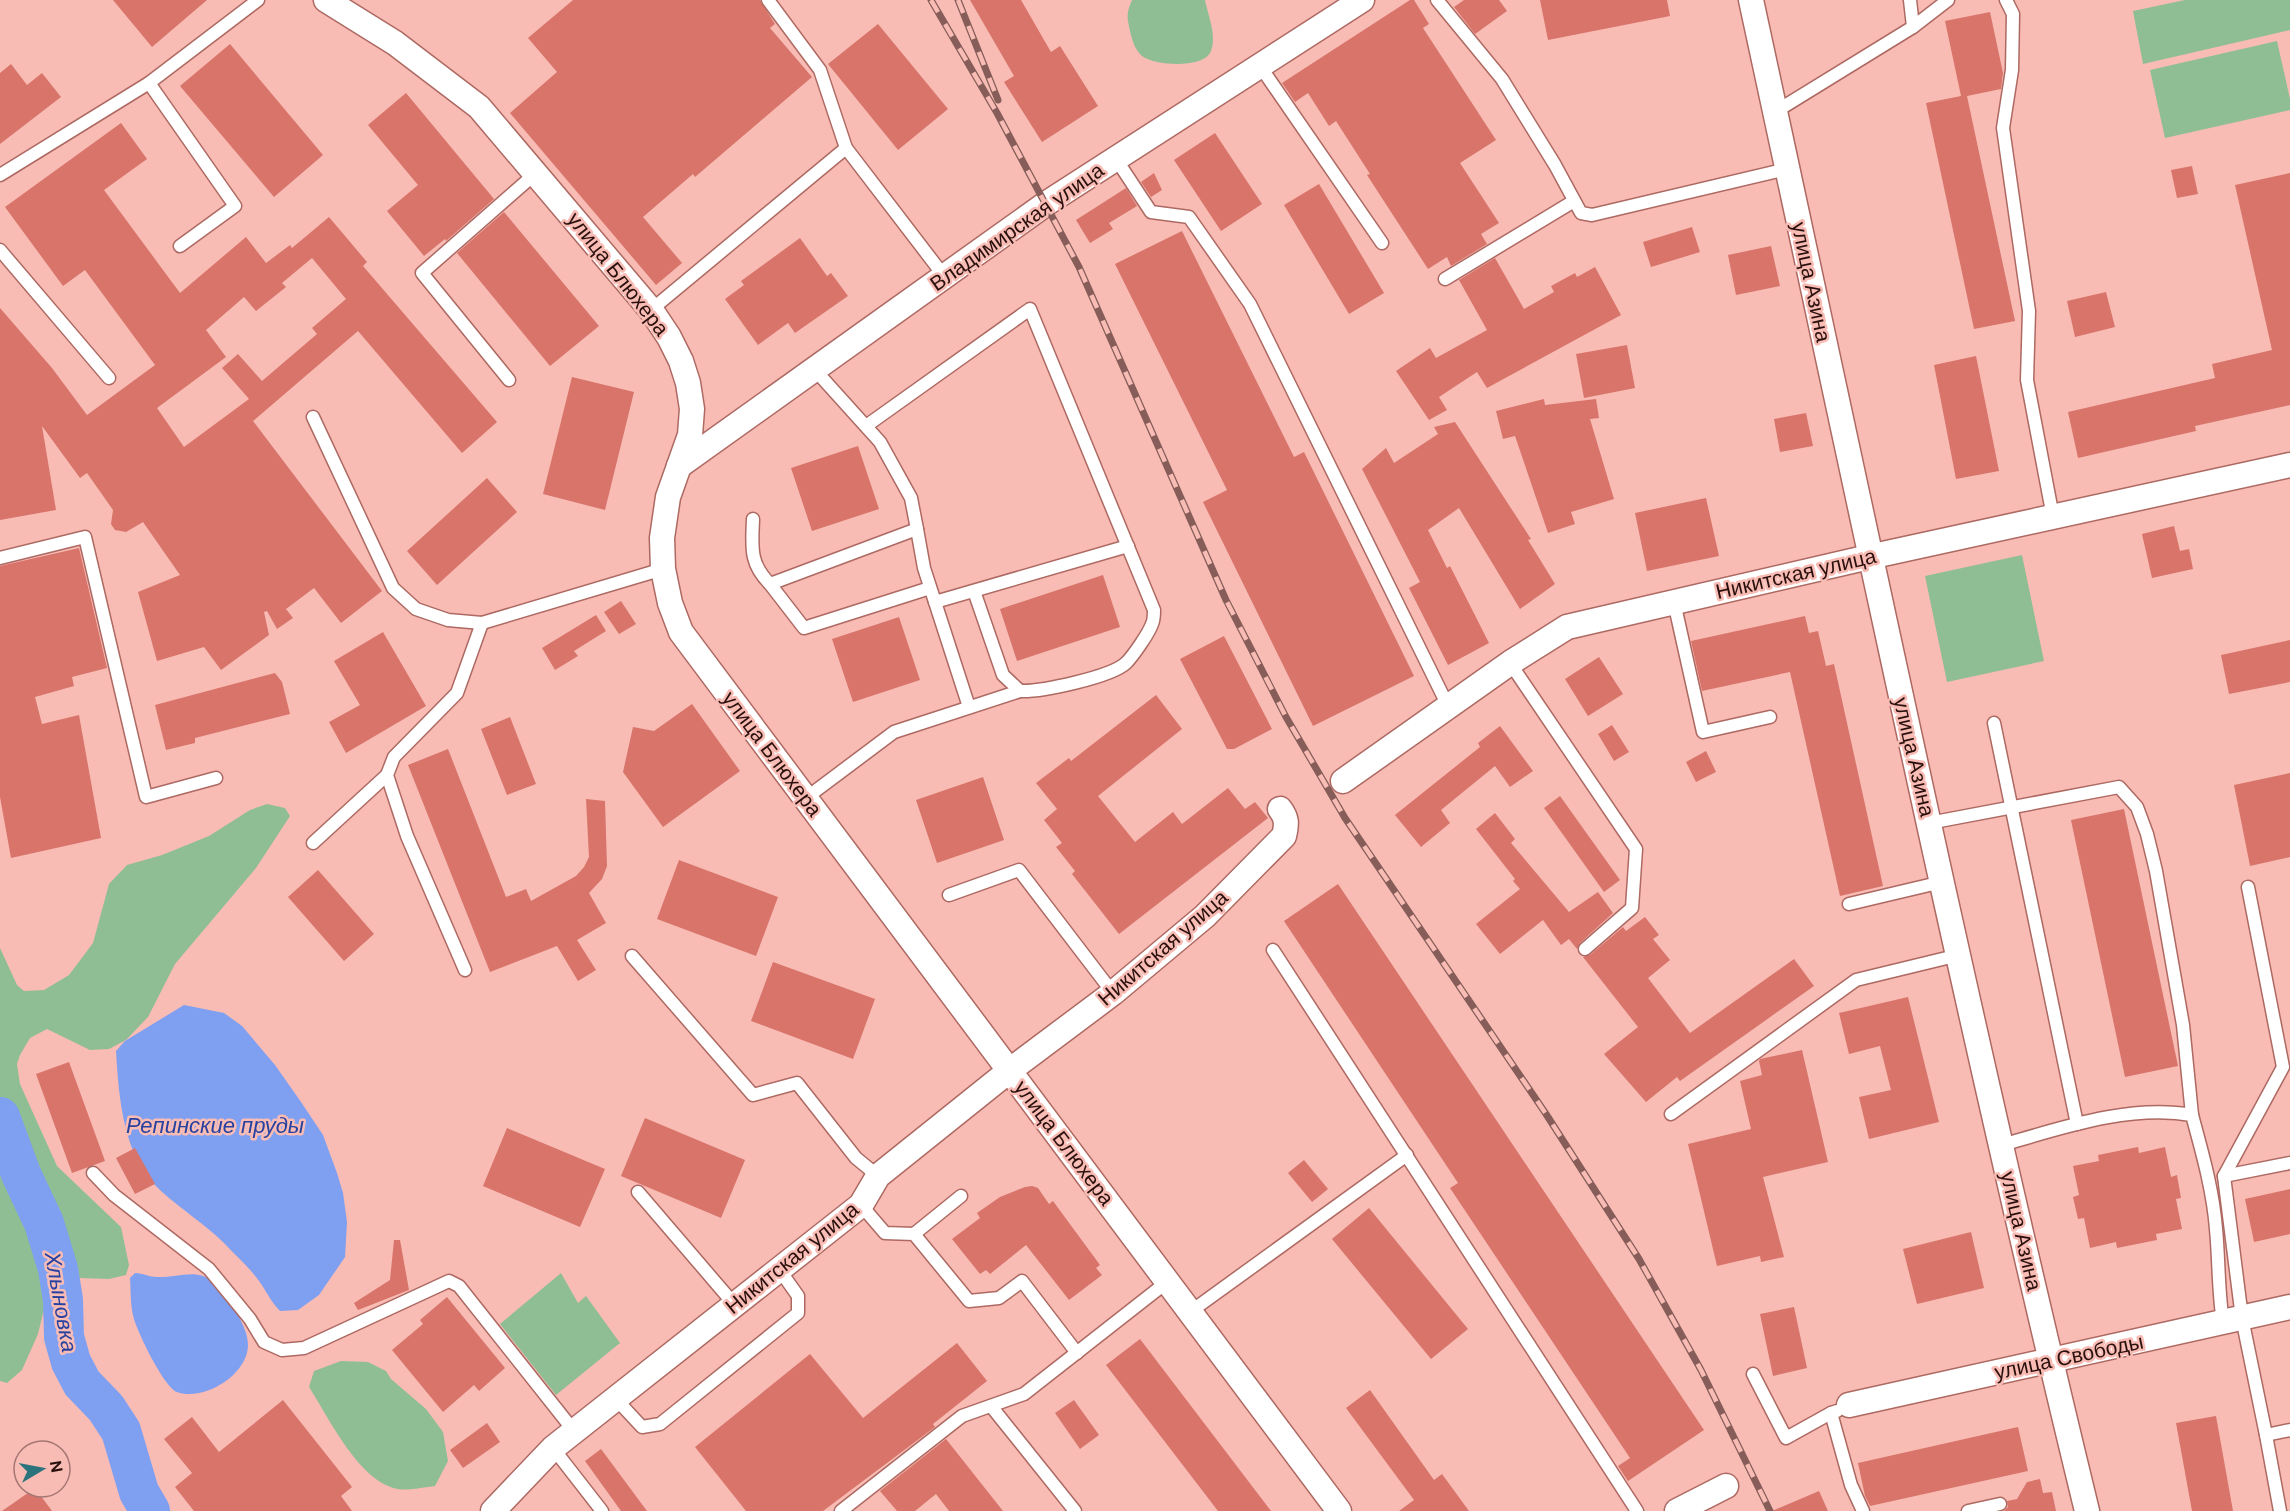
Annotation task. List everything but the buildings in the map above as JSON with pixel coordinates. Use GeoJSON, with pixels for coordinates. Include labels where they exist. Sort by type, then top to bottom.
{"type":"FeatureCollection","features":[{"type":"Feature","properties":{"kind":"street","name":"улица Блюхера"},"geometry":{"type":"LineString","coordinates":[[326,0],[395,44],[480,107],[651,310],[681,360],[692,409],[690,435],[668,496],[662,538],[663,569],[670,603],[681,632],[1339,1511]]}},
{"type":"Feature","properties":{"kind":"street","name":"улица Азина"},"geometry":{"type":"LineString","coordinates":[[1751,0],[1869,557],[2051,1362],[2087,1511]]}},
{"type":"Feature","properties":{"kind":"street","name":"Владимирская улица"},"geometry":{"type":"LineString","coordinates":[[679,465],[1047,203],[1356,2]]}},
{"type":"Feature","properties":{"kind":"street","name":"Никитская улица"},"geometry":{"type":"LineString","coordinates":[[1343,781],[1510,663],[1567,627],[1869,557],[2290,465]]}},
{"type":"Feature","properties":{"kind":"street","name":"Никитская улица"},"geometry":{"type":"LineString","coordinates":[[493,1511],[553,1449],[574,1431],[861,1205],[878,1176],[1009,1071],[1113,993],[1205,916],[1284,836],[1287,825],[1280,809]]}},
{"type":"Feature","properties":{"kind":"street","name":"улица Свободы"},"geometry":{"type":"LineString","coordinates":[[1840,1409],[2290,1307]]}},
{"type":"Feature","properties":{"kind":"street"},"geometry":{"type":"LineString","coordinates":[[1677,1511],[1726,1486]]}},
{"type":"Feature","properties":{"kind":"lane"},"geometry":{"type":"LineString","coordinates":[[0,175],[149,83],[258,0]]}},
{"type":"Feature","properties":{"kind":"lane"},"geometry":{"type":"LineString","coordinates":[[768,0],[820,70],[846,148],[944,276]]}},
{"type":"Feature","properties":{"kind":"lane"},"geometry":{"type":"LineString","coordinates":[[1437,0],[1502,79],[1555,165],[1581,213],[1592,215],[1787,169]]}},
{"type":"Feature","properties":{"kind":"lane"},"geometry":{"type":"LineString","coordinates":[[1910,0],[1913,27]]}},
{"type":"Feature","properties":{"kind":"lane"},"geometry":{"type":"LineString","coordinates":[[1775,112],[1913,27],[1948,0]]}},
{"type":"Feature","properties":{"kind":"lane"},"geometry":{"type":"LineString","coordinates":[[2006,0],[2013,14],[2012,59],[2003,128],[2029,311],[2026,380],[2053,517]]}},
{"type":"Feature","properties":{"kind":"lane"},"geometry":{"type":"LineString","coordinates":[[1260,66],[1382,243]]}},
{"type":"Feature","properties":{"kind":"lane"},"geometry":{"type":"LineString","coordinates":[[149,83],[235,206],[180,246]]}},
{"type":"Feature","properties":{"kind":"lane"},"geometry":{"type":"LineString","coordinates":[[651,310],[846,148]]}},
{"type":"Feature","properties":{"kind":"lane"},"geometry":{"type":"LineString","coordinates":[[1116,159],[1151,212],[1189,218],[1250,304],[1449,708]]}},
{"type":"Feature","properties":{"kind":"lane"},"geometry":{"type":"LineString","coordinates":[[509,380],[422,273],[536,172]]}},
{"type":"Feature","properties":{"kind":"lane"},"geometry":{"type":"LineString","coordinates":[[1445,279],[1574,201]]}},
{"type":"Feature","properties":{"kind":"lane"},"geometry":{"type":"LineString","coordinates":[[0,250],[109,378]]}},
{"type":"Feature","properties":{"kind":"lane"},"geometry":{"type":"LineString","coordinates":[[806,798],[894,732],[1020,691],[1035,692],[1053,689],[1117,669],[1127,662],[1153,623],[1154,610],[1030,309],[866,426]]}},
{"type":"Feature","properties":{"kind":"lane"},"geometry":{"type":"LineString","coordinates":[[815,370],[880,442],[911,498],[924,568],[969,707]]}},
{"type":"Feature","properties":{"kind":"lane"},"geometry":{"type":"LineString","coordinates":[[314,417],[393,588],[416,609],[448,620],[482,623],[663,569]]}},
{"type":"Feature","properties":{"kind":"lane"},"geometry":{"type":"LineString","coordinates":[[753,519],[752,557],[761,575],[804,628],[930,588]]}},
{"type":"Feature","properties":{"kind":"lane"},"geometry":{"type":"LineString","coordinates":[[770,584],[917,529]]}},
{"type":"Feature","properties":{"kind":"lane"},"geometry":{"type":"LineString","coordinates":[[0,558],[85,537],[146,798],[216,778]]}},
{"type":"Feature","properties":{"kind":"lane"},"geometry":{"type":"LineString","coordinates":[[935,602],[1128,546]]}},
{"type":"Feature","properties":{"kind":"lane"},"geometry":{"type":"LineString","coordinates":[[974,591],[1003,675],[1020,691]]}},
{"type":"Feature","properties":{"kind":"lane"},"geometry":{"type":"LineString","coordinates":[[1674,602],[1702,732],[1770,717]]}},
{"type":"Feature","properties":{"kind":"lane"},"geometry":{"type":"LineString","coordinates":[[313,843],[387,775],[394,757],[457,693],[482,623]]}},
{"type":"Feature","properties":{"kind":"lane"},"geometry":{"type":"LineString","coordinates":[[1510,663],[1636,849],[1632,908],[1585,948]]}},
{"type":"Feature","properties":{"kind":"lane"},"geometry":{"type":"LineString","coordinates":[[1994,723],[2077,1124]]}},
{"type":"Feature","properties":{"kind":"lane"},"geometry":{"type":"LineString","coordinates":[[387,775],[407,836],[465,970]]}},
{"type":"Feature","properties":{"kind":"lane"},"geometry":{"type":"LineString","coordinates":[[1929,823],[2119,787],[2137,807],[2147,834],[2156,871],[2183,1025],[2192,1115],[2206,1166],[2216,1228],[2218,1290],[2233,1320],[2266,1435],[2280,1511]]}},
{"type":"Feature","properties":{"kind":"lane"},"geometry":{"type":"LineString","coordinates":[[949,895],[1019,870],[1113,993]]}},
{"type":"Feature","properties":{"kind":"lane"},"geometry":{"type":"LineString","coordinates":[[1849,904],[1942,882]]}},
{"type":"Feature","properties":{"kind":"lane"},"geometry":{"type":"LineString","coordinates":[[2233,1320],[2224,1176],[2283,1067],[2248,887]]}},
{"type":"Feature","properties":{"kind":"lane"},"geometry":{"type":"LineString","coordinates":[[1273,950],[1637,1511]]}},
{"type":"Feature","properties":{"kind":"lane"},"geometry":{"type":"LineString","coordinates":[[1671,1114],[1856,980],[1959,955]]}},
{"type":"Feature","properties":{"kind":"lane"},"geometry":{"type":"LineString","coordinates":[[632,956],[753,1095],[797,1083],[856,1158],[878,1176]]}},
{"type":"Feature","properties":{"kind":"lane"},"geometry":{"type":"LineString","coordinates":[[2002,1146],[2077,1124],[2156,1111],[2192,1115]]}},
{"type":"Feature","properties":{"kind":"lane"},"geometry":{"type":"LineString","coordinates":[[1190,1312],[1407,1155]]}},
{"type":"Feature","properties":{"kind":"lane"},"geometry":{"type":"LineString","coordinates":[[2224,1176],[2290,1163]]}},
{"type":"Feature","properties":{"kind":"lane"},"geometry":{"type":"LineString","coordinates":[[93,1173],[114,1195],[209,1269],[250,1319],[264,1342],[282,1350],[304,1348],[449,1281],[459,1286],[574,1431]]}},
{"type":"Feature","properties":{"kind":"lane"},"geometry":{"type":"LineString","coordinates":[[638,1192],[734,1304]]}},
{"type":"Feature","properties":{"kind":"lane"},"geometry":{"type":"LineString","coordinates":[[861,1205],[885,1233],[914,1234],[961,1196]]}},
{"type":"Feature","properties":{"kind":"lane"},"geometry":{"type":"LineString","coordinates":[[914,1234],[969,1301],[999,1298],[1022,1281],[1077,1353]]}},
{"type":"Feature","properties":{"kind":"lane"},"geometry":{"type":"LineString","coordinates":[[615,1398],[642,1427],[660,1424],[798,1313],[798,1296],[779,1269]]}},
{"type":"Feature","properties":{"kind":"lane"},"geometry":{"type":"LineString","coordinates":[[841,1511],[962,1416],[1024,1394],[1167,1282]]}},
{"type":"Feature","properties":{"kind":"lane"},"geometry":{"type":"LineString","coordinates":[[1753,1374],[1786,1438],[1840,1409],[1851,1485],[1863,1511]]}},
{"type":"Feature","properties":{"kind":"lane"},"geometry":{"type":"LineString","coordinates":[[991,1406],[1075,1511]]}},
{"type":"Feature","properties":{"kind":"lane"},"geometry":{"type":"LineString","coordinates":[[2266,1435],[2290,1430]]}},
{"type":"Feature","properties":{"kind":"lane"},"geometry":{"type":"LineString","coordinates":[[553,1449],[602,1511]]}},
{"type":"Feature","properties":{"kind":"lane"},"geometry":{"type":"LineString","coordinates":[[1968,1511],[2000,1504]]}},
{"type":"Feature","properties":{"kind":"green space"},"geometry":{"type":"Polygon","coordinates":[[[1132,0],[1205,0],[1213,32],[1213,45],[1207,57],[1190,63],[1168,64],[1142,56],[1134,45],[1128,22],[1132,0]]]}},
{"type":"Feature","properties":{"kind":"green space"},"geometry":{"type":"Polygon","coordinates":[[[2185,0],[2290,0],[2290,30],[2143,64],[2133,11],[2185,0]]]}},
{"type":"Feature","properties":{"kind":"green space"},"geometry":{"type":"Polygon","coordinates":[[[2277,41],[2290,99],[2290,110],[2165,138],[2150,70],[2277,41]]]}},
{"type":"Feature","properties":{"kind":"green space"},"geometry":{"type":"Polygon","coordinates":[[[2022,555],[2044,661],[1947,682],[1925,576],[2022,555]]]}},
{"type":"Feature","properties":{"kind":"green space"},"geometry":{"type":"Polygon","coordinates":[[[267,804],[285,808],[290,816],[256,868],[175,964],[148,1017],[126,1040],[109,1049],[90,1050],[47,1029],[30,1038],[20,1055],[17,1064],[20,1084],[57,1166],[121,1227],[129,1265],[126,1275],[109,1279],[80,1278],[53,1289],[47,1297],[38,1334],[22,1370],[7,1383],[0,1381],[0,948],[17,985],[24,991],[44,990],[69,975],[93,943],[109,884],[127,865],[162,855],[209,836],[250,810],[267,804]]]}},
{"type":"Feature","properties":{"kind":"green space"},"geometry":{"type":"Polygon","coordinates":[[[561,1273],[578,1303],[586,1296],[620,1343],[556,1395],[500,1324],[561,1273]]]}},
{"type":"Feature","properties":{"kind":"green space"},"geometry":{"type":"Polygon","coordinates":[[[341,1361],[368,1362],[386,1371],[391,1379],[426,1409],[443,1432],[448,1461],[435,1486],[398,1489],[384,1484],[370,1474],[346,1447],[309,1387],[314,1371],[341,1361]]]}},
{"type":"Feature","properties":{"kind":"water","name":"Репинские пруды"},"geometry":{"type":"Polygon","coordinates":[[[184,1005],[224,1013],[242,1026],[275,1065],[323,1135],[343,1193],[347,1222],[345,1257],[319,1295],[298,1310],[280,1311],[255,1276],[225,1244],[161,1191],[148,1177],[131,1145],[125,1127],[116,1051],[125,1041],[184,1005]]]}},
{"type":"Feature","properties":{"kind":"water"},"geometry":{"type":"Polygon","coordinates":[[[135,1273],[157,1277],[198,1275],[213,1281],[227,1295],[244,1327],[248,1341],[246,1356],[232,1376],[222,1384],[199,1393],[177,1392],[172,1388],[152,1359],[134,1319],[130,1278],[135,1273]]]}},
{"type":"Feature","properties":{"kind":"waterway","name":"Хлыновка"},"geometry":{"type":"LineString","coordinates":[[0,1117],[21,1174],[44,1223],[58,1269],[63,1300],[64,1337],[71,1362],[82,1383],[106,1408],[121,1431],[139,1492],[150,1511]]}},
{"type":"Feature","properties":{"kind":"railway"},"geometry":{"type":"LineString","coordinates":[[931,0],[997,113],[1079,267],[1226,600],[1286,717],[1345,818],[1546,1114],[1639,1259],[1701,1370],[1770,1511]]}},
{"type":"Feature","properties":{"kind":"railway"},"geometry":{"type":"LineString","coordinates":[[958,0],[998,100]]}}]}
